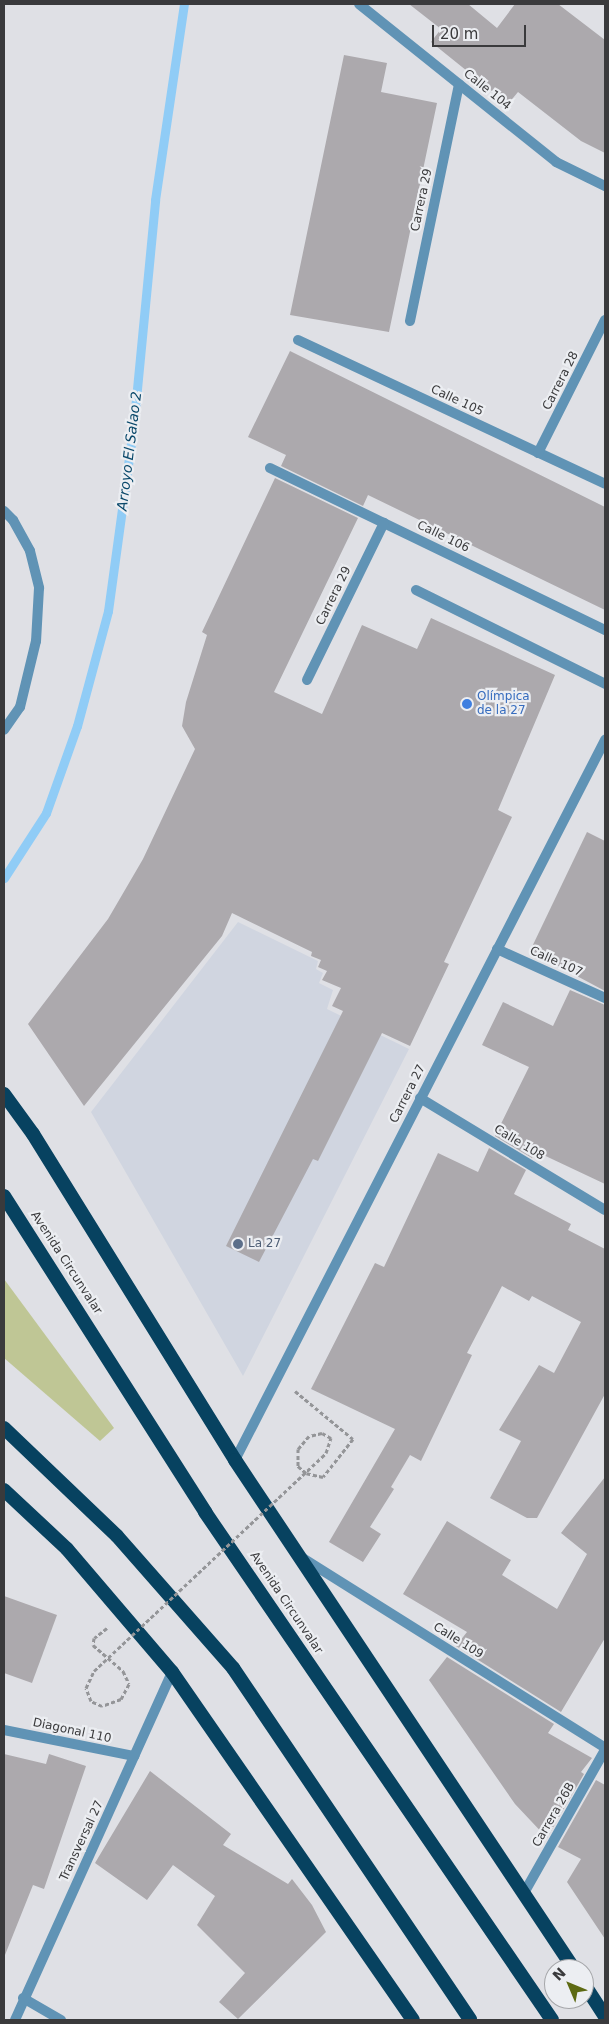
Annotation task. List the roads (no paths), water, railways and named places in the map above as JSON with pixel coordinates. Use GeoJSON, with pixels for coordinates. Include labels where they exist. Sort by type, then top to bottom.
{"type":"FeatureCollection","features":[{"type":"Feature","properties":{"kind":"highway"},"geometry":{"type":"LineString","coordinates":[[4,1094],[33,1134],[235,1460],[567,1959]]}},
{"type":"Feature","properties":{"kind":"highway","name":"Avenida Circunvalar"},"geometry":{"type":"LineString","coordinates":[[4,1196],[205,1512],[552,2020]]}},
{"type":"Feature","properties":{"kind":"highway"},"geometry":{"type":"LineString","coordinates":[[4,1428],[117,1536],[233,1668],[470,2020]]}},
{"type":"Feature","properties":{"kind":"highway"},"geometry":{"type":"LineString","coordinates":[[4,1490],[67,1549],[172,1672],[413,2020]]}},
{"type":"Feature","properties":{"kind":"highway"},"geometry":{"type":"LineString","coordinates":[[594,1999],[605,2016]]}},
{"type":"Feature","properties":{"kind":"street","name":"Calle 104"},"geometry":{"type":"LineString","coordinates":[[359,4],[556,162],[605,186]]}},
{"type":"Feature","properties":{"kind":"street","name":"Carrera 29"},"geometry":{"type":"LineString","coordinates":[[410,321],[459,84]]}},
{"type":"Feature","properties":{"kind":"street","name":"Carrera 28"},"geometry":{"type":"LineString","coordinates":[[538,453],[605,320]]}},
{"type":"Feature","properties":{"kind":"street","name":"Calle 105"},"geometry":{"type":"LineString","coordinates":[[298,340],[605,484]]}},
{"type":"Feature","properties":{"kind":"street","name":"Calle 106"},"geometry":{"type":"LineString","coordinates":[[270,468],[605,630]]}},
{"type":"Feature","properties":{"kind":"street"},"geometry":{"type":"LineString","coordinates":[[4,511],[13,520],[30,551],[38,588],[36,641],[20,707],[4,730]]}},
{"type":"Feature","properties":{"kind":"street","name":"Carrera 29"},"geometry":{"type":"LineString","coordinates":[[307,680],[384,523]]}},
{"type":"Feature","properties":{"kind":"street"},"geometry":{"type":"LineString","coordinates":[[416,590],[605,684]]}},
{"type":"Feature","properties":{"kind":"street","name":"Carrera 27"},"geometry":{"type":"LineString","coordinates":[[235,1460],[420,1098],[604,745]]}},
{"type":"Feature","properties":{"kind":"street","name":"Calle 107"},"geometry":{"type":"LineString","coordinates":[[497,949],[605,998]]}},
{"type":"Feature","properties":{"kind":"street","name":"Calle 108"},"geometry":{"type":"LineString","coordinates":[[420,1098],[605,1210]]}},
{"type":"Feature","properties":{"kind":"street","name":"Calle 109"},"geometry":{"type":"LineString","coordinates":[[297,1555],[605,1749]]}},
{"type":"Feature","properties":{"kind":"street","name":"Transversal 27"},"geometry":{"type":"LineString","coordinates":[[15,2020],[23,1998],[172,1672]]}},
{"type":"Feature","properties":{"kind":"street","name":"Diagonal 110"},"geometry":{"type":"LineString","coordinates":[[4,1730],[134,1756]]}},
{"type":"Feature","properties":{"kind":"street","name":"Carrera 26B"},"geometry":{"type":"LineString","coordinates":[[524,1893],[605,1749]]}},
{"type":"Feature","properties":{"kind":"street"},"geometry":{"type":"LineString","coordinates":[[23,1998],[61,2020]]}},
{"type":"Feature","properties":{"kind":"waterway","name":"Arroyo El Salao 2"},"geometry":{"type":"LineString","coordinates":[[4,878],[46,813],[77,726],[108,611],[134,420],[155,200],[184,4]]}},
{"type":"Feature","properties":{"kind":"place","name":"Olímpica de la 27"},"geometry":{"type":"Point","coordinates":[467,704]}},
{"type":"Feature","properties":{"kind":"place","name":"La 27"},"geometry":{"type":"Point","coordinates":[238,1244]}}]}
